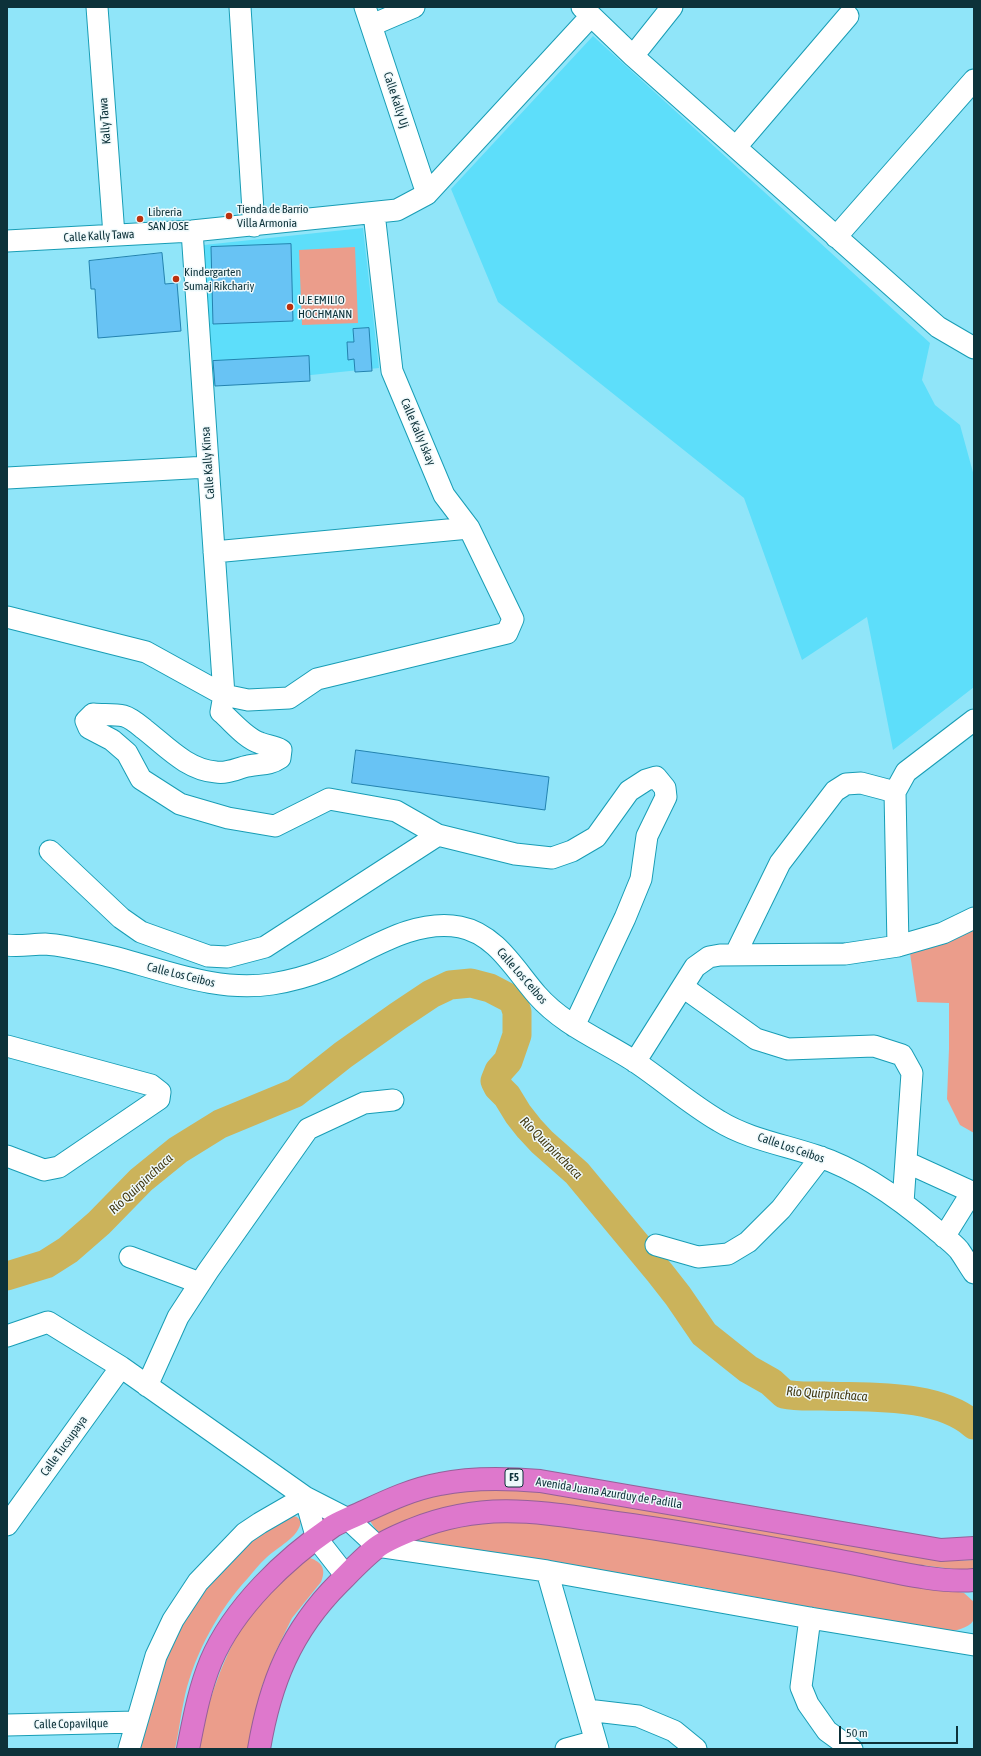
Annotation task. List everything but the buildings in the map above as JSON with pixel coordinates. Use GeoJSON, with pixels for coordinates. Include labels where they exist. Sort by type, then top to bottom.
{"type":"FeatureCollection","features":[{"type":"Feature","properties":{"kind":"highway","name":"Avenida Juana Azurduy de Padilla"},"geometry":{"type":"LineString","coordinates":[[188,1749],[198,1696],[212,1660],[229,1630],[251,1597],[289,1560],[334,1525],[405,1493],[440,1484],[474,1479],[509,1478],[548,1482],[941,1550],[974,1548]]}},
{"type":"Feature","properties":{"kind":"highway"},"geometry":{"type":"LineString","coordinates":[[259,1749],[264,1721],[276,1677],[296,1638],[321,1602],[377,1546],[433,1522],[460,1515],[491,1511],[522,1510],[694,1534],[922,1577],[971,1584]]}},
{"type":"Feature","properties":{"kind":"street","name":"Kally Tawa"},"geometry":{"type":"LineString","coordinates":[[97,7],[114,235]]}},
{"type":"Feature","properties":{"kind":"street"},"geometry":{"type":"LineString","coordinates":[[240,7],[254,226]]}},
{"type":"Feature","properties":{"kind":"street"},"geometry":{"type":"LineString","coordinates":[[368,16],[414,7]]}},
{"type":"Feature","properties":{"kind":"street"},"geometry":{"type":"LineString","coordinates":[[633,56],[672,7]]}},
{"type":"Feature","properties":{"kind":"street","name":"Calle Kally Tawa"},"geometry":{"type":"LineString","coordinates":[[7,241],[192,231],[254,226],[398,210],[427,194],[586,11]]}},
{"type":"Feature","properties":{"kind":"street"},"geometry":{"type":"LineString","coordinates":[[586,11],[633,56],[938,327],[974,348]]}},
{"type":"Feature","properties":{"kind":"street","name":"Calle Kally Uj"},"geometry":{"type":"LineString","coordinates":[[368,16],[427,194]]}},
{"type":"Feature","properties":{"kind":"street"},"geometry":{"type":"LineString","coordinates":[[736,147],[848,16]]}},
{"type":"Feature","properties":{"kind":"street"},"geometry":{"type":"LineString","coordinates":[[836,237],[974,80]]}},
{"type":"Feature","properties":{"kind":"street","name":"Calle Kally Iskay"},"geometry":{"type":"LineString","coordinates":[[224,694],[248,700],[289,698],[317,679],[507,633],[513,619],[469,528],[444,495],[392,371],[374,213]]}},
{"type":"Feature","properties":{"kind":"street","name":"Calle Kally Kinsa"},"geometry":{"type":"LineString","coordinates":[[192,231],[224,694],[221,712],[249,737],[260,743],[274,746],[281,750],[280,758],[272,763],[250,765],[231,771],[216,773],[198,768],[183,761],[136,722],[124,716],[94,714],[86,721],[89,728],[112,740],[127,753],[141,779],[180,804],[228,818],[275,826],[329,799],[396,811],[438,835]]}},
{"type":"Feature","properties":{"kind":"street"},"geometry":{"type":"LineString","coordinates":[[7,478],[208,467]]}},
{"type":"Feature","properties":{"kind":"street"},"geometry":{"type":"LineString","coordinates":[[214,552],[469,528]]}},
{"type":"Feature","properties":{"kind":"street"},"geometry":{"type":"LineString","coordinates":[[7,617],[146,652],[224,694]]}},
{"type":"Feature","properties":{"kind":"street"},"geometry":{"type":"LineString","coordinates":[[898,946],[895,792],[906,772],[974,720]]}},
{"type":"Feature","properties":{"kind":"street"},"geometry":{"type":"LineString","coordinates":[[50,851],[121,918],[141,932],[208,956],[227,957],[264,947],[438,835],[515,854],[552,858],[572,851],[596,837],[629,791],[646,780],[656,777],[664,788],[666,798],[648,836],[641,879],[625,918],[574,1026]]}},
{"type":"Feature","properties":{"kind":"street"},"geometry":{"type":"LineString","coordinates":[[735,954],[780,863],[835,791],[846,784],[861,783],[895,792]]}},
{"type":"Feature","properties":{"kind":"street"},"geometry":{"type":"LineString","coordinates":[[635,1062],[695,967],[709,957],[735,954],[845,954],[898,946],[943,933],[974,918]]}},
{"type":"Feature","properties":{"kind":"street","name":"Calle Los Ceibos"},"geometry":{"type":"LineString","coordinates":[[7,944],[19,946],[47,944],[99,954],[195,981],[232,986],[271,984],[306,977],[404,933],[433,927],[455,927],[480,934],[494,944],[539,997],[557,1014],[574,1026],[635,1062],[720,1121],[743,1132],[821,1157],[866,1179],[903,1203],[958,1248],[974,1273]]}},
{"type":"Feature","properties":{"kind":"street"},"geometry":{"type":"LineString","coordinates":[[683,987],[756,1039],[788,1049],[874,1046],[902,1055],[912,1073],[903,1203]]}},
{"type":"Feature","properties":{"kind":"street"},"geometry":{"type":"LineString","coordinates":[[7,1046],[151,1085],[160,1092],[159,1099],[59,1167],[44,1170],[7,1156]]}},
{"type":"Feature","properties":{"kind":"street"},"geometry":{"type":"LineString","coordinates":[[147,1386],[178,1317],[200,1283],[308,1129],[364,1103],[393,1100]]}},
{"type":"Feature","properties":{"kind":"street"},"geometry":{"type":"LineString","coordinates":[[656,1245],[698,1258],[728,1254],[748,1242],[781,1209],[821,1157]]}},
{"type":"Feature","properties":{"kind":"street"},"geometry":{"type":"LineString","coordinates":[[906,1162],[973,1193],[944,1237]]}},
{"type":"Feature","properties":{"kind":"street"},"geometry":{"type":"LineString","coordinates":[[130,1257],[200,1283]]}},
{"type":"Feature","properties":{"kind":"street"},"geometry":{"type":"LineString","coordinates":[[7,1336],[48,1322],[121,1367],[305,1497],[348,1519],[377,1546],[547,1571],[810,1618],[974,1645]]}},
{"type":"Feature","properties":{"kind":"street","name":"Calle Tucsupaya"},"geometry":{"type":"LineString","coordinates":[[7,1525],[121,1367]]}},
{"type":"Feature","properties":{"kind":"street"},"geometry":{"type":"LineString","coordinates":[[305,1497],[317,1539],[346,1576]]}},
{"type":"Feature","properties":{"kind":"street"},"geometry":{"type":"LineString","coordinates":[[129,1749],[156,1656],[173,1620],[198,1582],[245,1533],[305,1497]]}},
{"type":"Feature","properties":{"kind":"street"},"geometry":{"type":"LineString","coordinates":[[547,1571],[597,1745],[566,1749]]}},
{"type":"Feature","properties":{"kind":"street"},"geometry":{"type":"LineString","coordinates":[[810,1618],[801,1687],[808,1704],[827,1731],[852,1749]]}},
{"type":"Feature","properties":{"kind":"street"},"geometry":{"type":"LineString","coordinates":[[587,1710],[638,1716],[674,1731],[696,1749]]}},
{"type":"Feature","properties":{"kind":"street","name":"Calle Copavilque"},"geometry":{"type":"LineString","coordinates":[[7,1725],[136,1722]]}},
{"type":"Feature","properties":{"kind":"shaded area"},"geometry":{"type":"Polygon","coordinates":[[[593,36],[930,343],[922,380],[935,405],[960,425],[974,476],[974,687],[893,750],[867,617],[802,660],[744,498],[498,302],[451,189],[593,36]]]}},
{"type":"Feature","properties":{"kind":"shaded area","name":"U.E EMILIO HOCHMANN"},"geometry":{"type":"Polygon","coordinates":[[[363,228],[379,368],[214,385],[204,245],[363,228]]]}},
{"type":"Feature","properties":{"kind":"shaded area"},"geometry":{"type":"Polygon","coordinates":[[[355,247],[358,323],[302,325],[299,250],[355,247]]]}},
{"type":"Feature","properties":{"kind":"shaded area"},"geometry":{"type":"Polygon","coordinates":[[[974,925],[974,1133],[960,1125],[947,1099],[949,1003],[917,1002],[910,953],[974,925]]]}},
{"type":"Feature","properties":{"kind":"shaded area"},"geometry":{"type":"Polygon","coordinates":[[[527,1489],[934,1558],[954,1561],[974,1560],[974,1569],[961,1570],[905,1563],[530,1502],[487,1501],[454,1506],[380,1536],[368,1518],[404,1502],[459,1490],[527,1489]]]}},
{"type":"Feature","properties":{"kind":"shaded area"},"geometry":{"type":"Polygon","coordinates":[[[291,1515],[297,1517],[301,1521],[296,1532],[287,1542],[263,1560],[227,1603],[209,1632],[189,1679],[175,1749],[134,1749],[180,1617],[233,1550],[291,1515]]]}},
{"type":"Feature","properties":{"kind":"shaded area"},"geometry":{"type":"Polygon","coordinates":[[[513,1519],[726,1550],[964,1593],[974,1602],[974,1617],[973,1621],[968,1626],[947,1632],[685,1584],[571,1566],[400,1546],[451,1526],[513,1519]]]}},
{"type":"Feature","properties":{"kind":"shaded area"},"geometry":{"type":"Polygon","coordinates":[[[307,1557],[316,1561],[322,1566],[323,1577],[321,1582],[292,1618],[275,1653],[262,1686],[249,1749],[198,1749],[218,1678],[232,1645],[241,1629],[263,1598],[307,1557]]]}},
{"type":"Feature","properties":{"kind":"waterway","name":"Río Quirpinchaca"},"geometry":{"type":"LineString","coordinates":[[7,1276],[46,1264],[68,1250],[99,1223],[141,1180],[178,1150],[220,1124],[295,1093],[343,1055],[431,994],[450,985],[471,983],[490,988],[513,1000],[517,1012],[517,1035],[508,1061],[499,1071],[495,1081],[498,1087],[507,1096],[529,1128],[542,1142],[577,1173],[660,1273],[704,1334],[748,1369],[771,1382],[784,1394],[799,1396],[902,1399],[922,1402],[941,1407],[959,1415],[974,1425]]}},
{"type":"Feature","properties":{"kind":"place","name":"Tienda de Barrio Villa Armonia"},"geometry":{"type":"Point","coordinates":[229,216]}},
{"type":"Feature","properties":{"kind":"place","name":"Libreria SAN JOSE"},"geometry":{"type":"Point","coordinates":[140,219]}},
{"type":"Feature","properties":{"kind":"place","name":"Kindergarten Sumaj Rikchariy"},"geometry":{"type":"Point","coordinates":[176,279]}},
{"type":"Feature","properties":{"kind":"place","name":"U.E EMILIO HOCHMANN"},"geometry":{"type":"Point","coordinates":[290,307]}}]}
